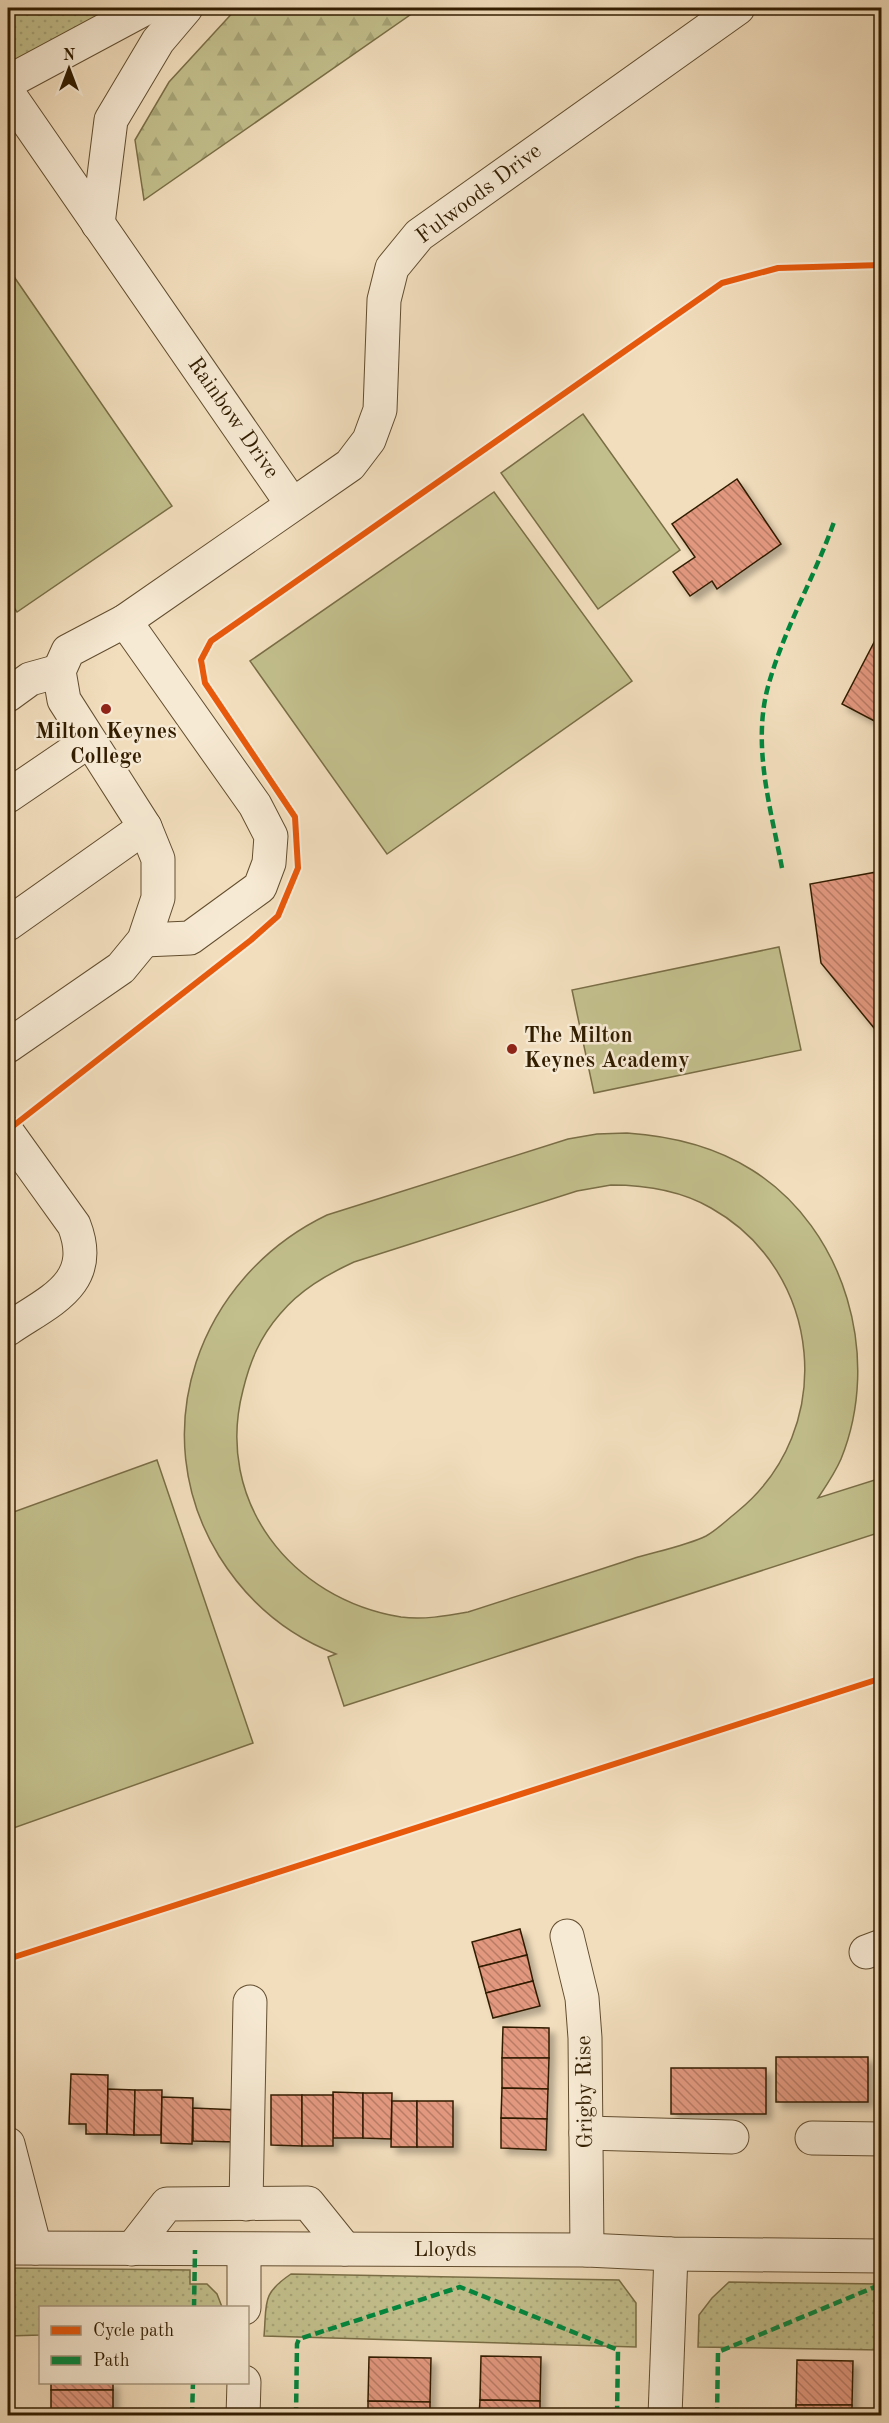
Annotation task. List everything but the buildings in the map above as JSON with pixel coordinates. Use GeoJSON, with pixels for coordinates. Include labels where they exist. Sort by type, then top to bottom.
{"type":"FeatureCollection","features":[{"type":"Feature","properties":{"kind":"street"},"geometry":{"type":"LineString","coordinates":[[8,82],[146,8]]}},
{"type":"Feature","properties":{"kind":"street"},"geometry":{"type":"LineString","coordinates":[[98,224],[111,120],[158,41],[186,8]]}},
{"type":"Feature","properties":{"kind":"street","name":"Fulwoods Drive"},"geometry":{"type":"LineString","coordinates":[[292,504],[350,465],[369,440],[380,410],[384,300],[392,268],[419,236],[738,8]]}},
{"type":"Feature","properties":{"kind":"street","name":"Rainbow Drive"},"geometry":{"type":"LineString","coordinates":[[8,93],[292,504],[125,621],[68,651],[59,671]]}},
{"type":"Feature","properties":{"kind":"street"},"geometry":{"type":"LineString","coordinates":[[125,621],[255,806],[271,836],[269,863],[260,887],[190,939],[144,940]]}},
{"type":"Feature","properties":{"kind":"street"},"geometry":{"type":"LineString","coordinates":[[8,695],[30,680],[59,671],[64,700],[145,827],[158,859],[158,898],[144,940],[121,968],[8,1046]]}},
{"type":"Feature","properties":{"kind":"street"},"geometry":{"type":"LineString","coordinates":[[8,796],[89,741]]}},
{"type":"Feature","properties":{"kind":"street"},"geometry":{"type":"LineString","coordinates":[[8,924],[145,827]]}},
{"type":"Feature","properties":{"kind":"street"},"geometry":{"type":"LineString","coordinates":[[8,1133],[74,1225],[80,1240],[80,1265],[68,1288],[8,1329]]}},
{"type":"Feature","properties":{"kind":"street","name":"Grigby Rise"},"geometry":{"type":"LineString","coordinates":[[567,1936],[582,1998],[585,2038],[587,2250]]}},
{"type":"Feature","properties":{"kind":"street"},"geometry":{"type":"LineString","coordinates":[[246,2204],[250,2002]]}},
{"type":"Feature","properties":{"kind":"street"},"geometry":{"type":"LineString","coordinates":[[586,2133],[732,2137]]}},
{"type":"Feature","properties":{"kind":"street"},"geometry":{"type":"LineString","coordinates":[[812,2138],[882,2139]]}},
{"type":"Feature","properties":{"kind":"street"},"geometry":{"type":"LineString","coordinates":[[8,2144],[21,2248]]}},
{"type":"Feature","properties":{"kind":"street"},"geometry":{"type":"LineString","coordinates":[[132,2249],[167,2204],[308,2203],[345,2249]]}},
{"type":"Feature","properties":{"kind":"street","name":"Lloyds"},"geometry":{"type":"LineString","coordinates":[[21,2248],[587,2250],[670,2254],[882,2256]]}},
{"type":"Feature","properties":{"kind":"street"},"geometry":{"type":"LineString","coordinates":[[244,2250],[244,2306]]}},
{"type":"Feature","properties":{"kind":"street"},"geometry":{"type":"LineString","coordinates":[[665,2415],[670,2254]]}},
{"type":"Feature","properties":{"kind":"street"},"geometry":{"type":"LineString","coordinates":[[243,2415],[244,2384]]}},
{"type":"Feature","properties":{"kind":"green space"},"geometry":{"type":"Polygon","coordinates":[[[8,8],[146,8],[8,82],[8,8]]]}},
{"type":"Feature","properties":{"kind":"green space"},"geometry":{"type":"Polygon","coordinates":[[[237,8],[420,8],[144,200],[135,140],[169,82],[237,8]]]}},
{"type":"Feature","properties":{"kind":"green space"},"geometry":{"type":"Polygon","coordinates":[[[8,268],[172,506],[17,612],[8,599],[8,268]]]}},
{"type":"Feature","properties":{"kind":"green space"},"geometry":{"type":"Polygon","coordinates":[[[583,414],[680,550],[598,609],[501,473],[583,414]]]}},
{"type":"Feature","properties":{"kind":"green space"},"geometry":{"type":"Polygon","coordinates":[[[494,492],[632,681],[387,854],[250,661],[494,492]]]}},
{"type":"Feature","properties":{"kind":"green space"},"geometry":{"type":"Polygon","coordinates":[[[779,947],[801,1050],[594,1093],[572,990],[779,947]]]}},
{"type":"Feature","properties":{"kind":"green space"},"geometry":{"type":"Polygon","coordinates":[[[627,1133],[660,1137],[692,1144],[723,1155],[752,1170],[784,1195],[811,1226],[832,1261],[847,1299],[856,1339],[858,1380],[853,1420],[841,1459],[818,1498],[881,1478],[881,1532],[344,1706],[328,1657],[336,1654],[285,1627],[255,1602],[219,1556],[197,1508],[186,1459],[186,1410],[196,1362],[216,1317],[245,1277],[282,1242],[327,1215],[568,1139],[597,1134],[627,1133]],[[624,1185],[577,1191],[354,1262],[314,1284],[280,1314],[261,1341],[249,1369],[243,1390],[237,1431],[240,1470],[251,1506],[270,1538],[295,1567],[326,1590],[361,1607],[409,1618],[468,1612],[706,1536],[738,1511],[770,1477],[792,1438],[803,1396],[804,1352],[795,1310],[777,1270],[748,1236],[711,1208],[675,1193],[624,1185]]]}},
{"type":"Feature","properties":{"kind":"green space"},"geometry":{"type":"Polygon","coordinates":[[[157,1460],[253,1743],[8,1830],[8,1514],[157,1460]]]}},
{"type":"Feature","properties":{"kind":"green space"},"geometry":{"type":"Polygon","coordinates":[[[8,2268],[190,2270],[190,2284],[207,2284],[217,2294],[222,2306],[39,2306],[39,2335],[8,2336],[8,2268]]]}},
{"type":"Feature","properties":{"kind":"green space"},"geometry":{"type":"Polygon","coordinates":[[[291,2274],[619,2280],[636,2303],[636,2347],[264,2336],[267,2300],[275,2287],[291,2274]]]}},
{"type":"Feature","properties":{"kind":"green space"},"geometry":{"type":"Polygon","coordinates":[[[729,2282],[881,2284],[881,2350],[698,2347],[699,2315],[712,2298],[729,2282]]]}},
{"type":"Feature","properties":{"kind":"marked path"},"geometry":{"type":"LineString","coordinates":[[782,868],[768,800],[762,753],[764,706],[783,642],[834,522]]}},
{"type":"Feature","properties":{"kind":"marked path"},"geometry":{"type":"LineString","coordinates":[[194,2306],[195,2250]]}},
{"type":"Feature","properties":{"kind":"marked path"},"geometry":{"type":"LineString","coordinates":[[717,2416],[718,2352],[882,2284]]}},
{"type":"Feature","properties":{"kind":"marked path"},"geometry":{"type":"LineString","coordinates":[[296,2416],[297,2344],[299,2339],[460,2287],[618,2350],[617,2416]]}},
{"type":"Feature","properties":{"kind":"marked path"},"geometry":{"type":"LineString","coordinates":[[192,2416],[193,2384]]}},
{"type":"Feature","properties":{"kind":"cycle path"},"geometry":{"type":"LineString","coordinates":[[8,1130],[251,940],[278,916],[298,868],[295,817],[205,683],[201,660],[211,641],[722,283],[778,268],[882,265]]}},
{"type":"Feature","properties":{"kind":"cycle path"},"geometry":{"type":"LineString","coordinates":[[8,1959],[882,1678]]}},
{"type":"Feature","properties":{"kind":"place","name":"Milton Keynes College"},"geometry":{"type":"Point","coordinates":[106,709]}},
{"type":"Feature","properties":{"kind":"place","name":"The Milton Keynes Academy"},"geometry":{"type":"Point","coordinates":[512,1049]}}]}
